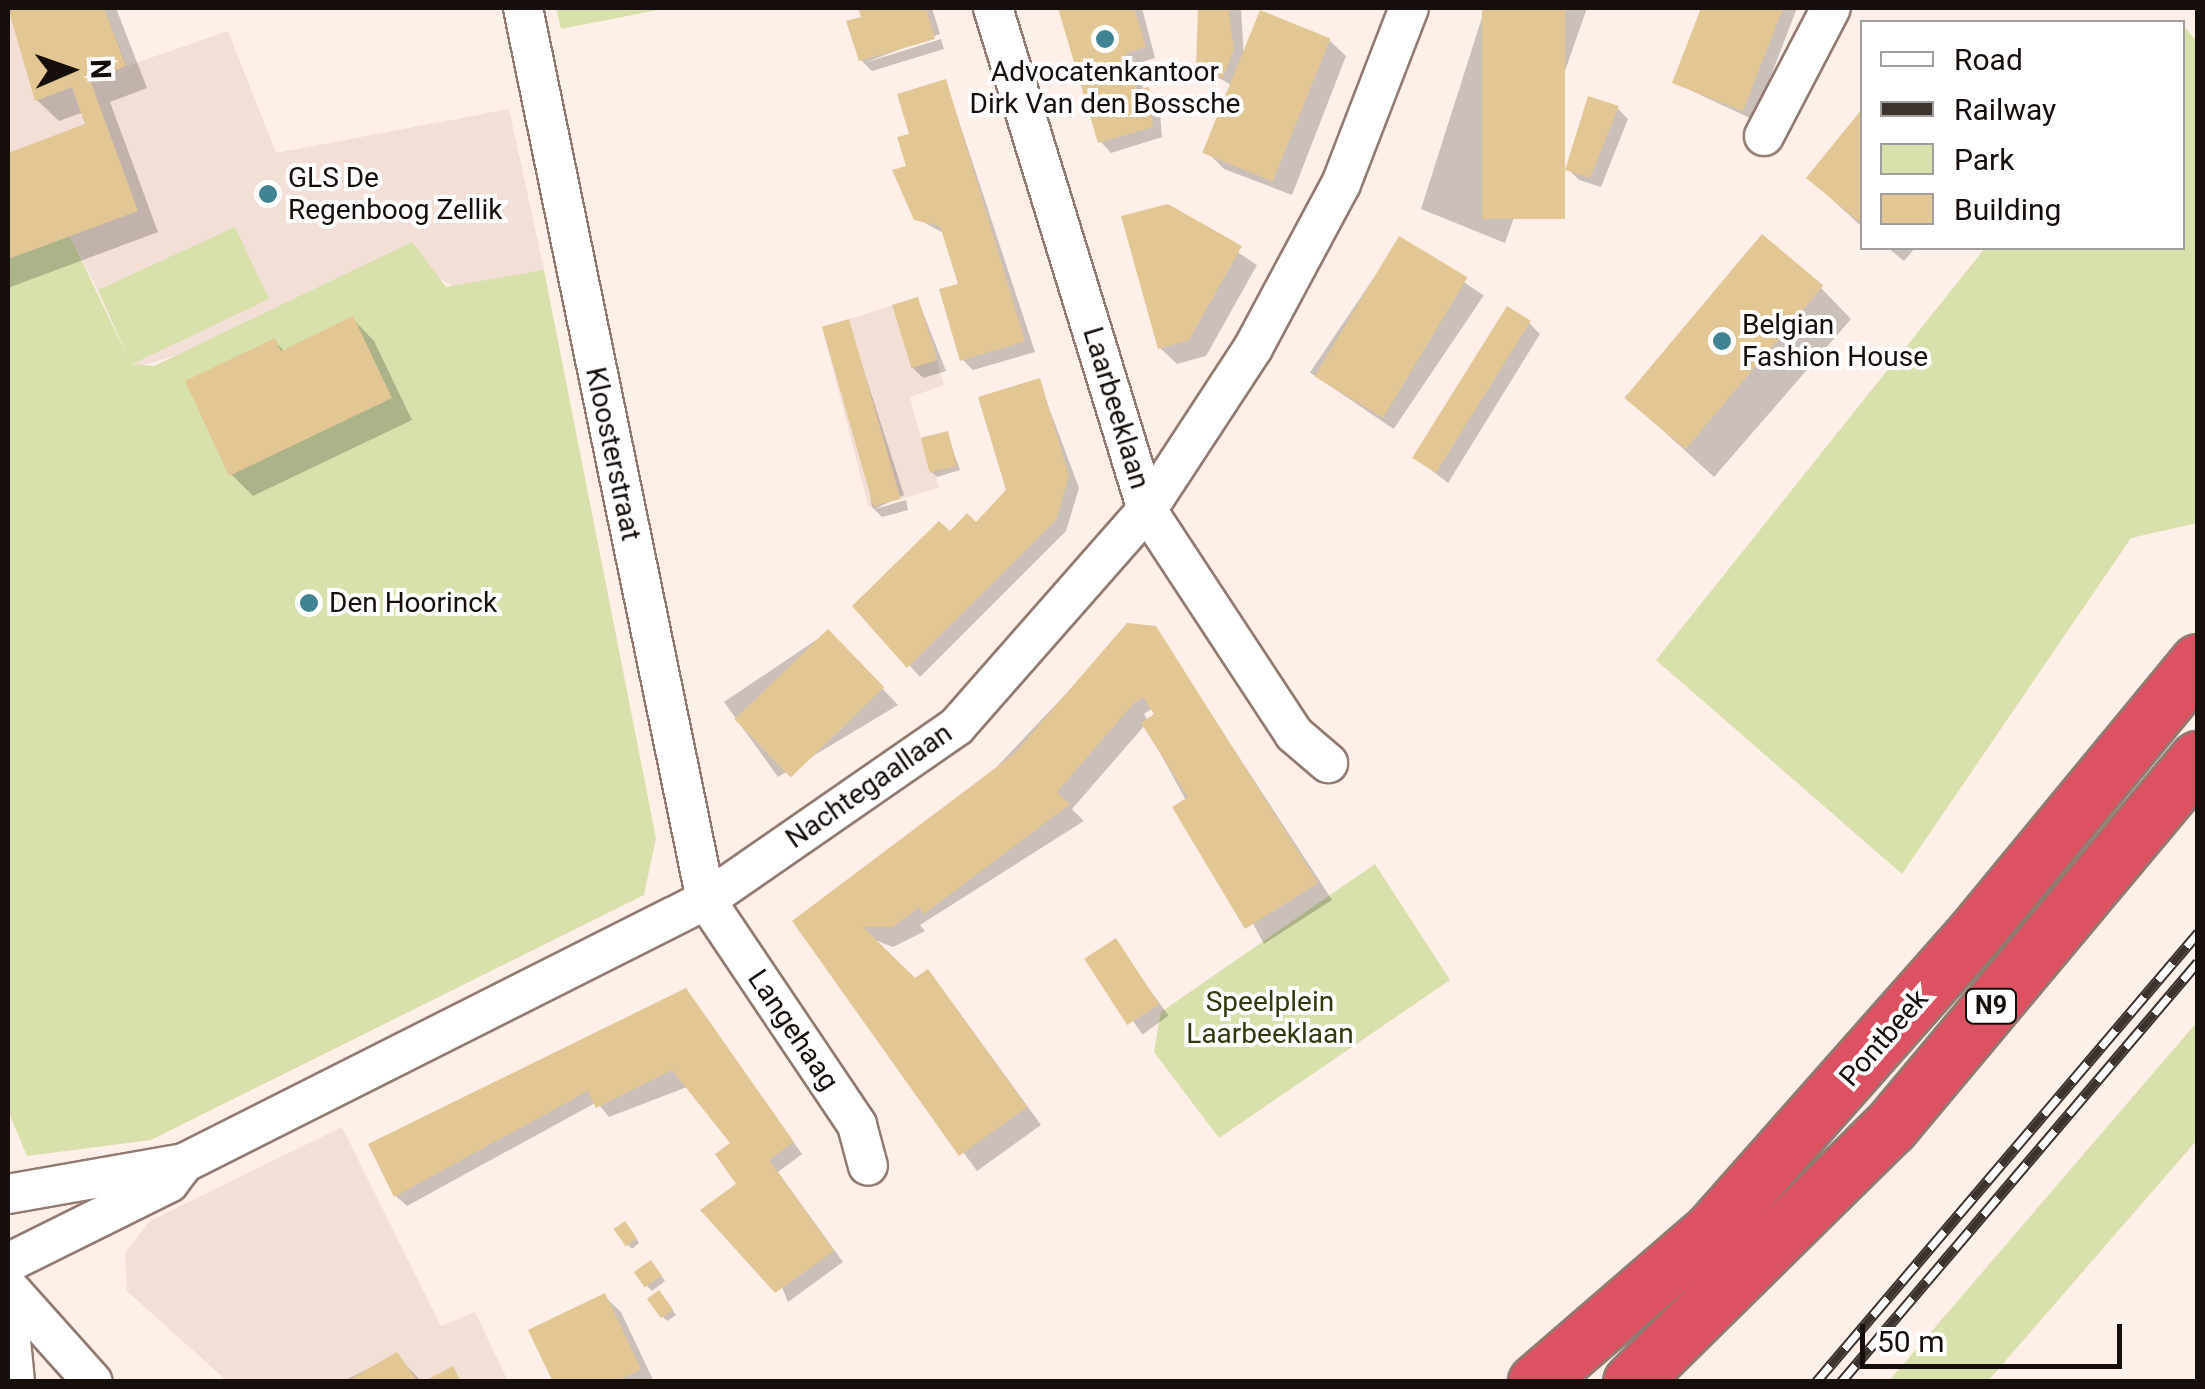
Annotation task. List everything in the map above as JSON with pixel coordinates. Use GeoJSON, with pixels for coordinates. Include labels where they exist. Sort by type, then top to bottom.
{"type":"FeatureCollection","features":[{"type":"Feature","properties":{"kind":"highway","name":"Pontbeek"},"geometry":{"type":"LineString","coordinates":[[1536,1382],[1711,1231],[1974,936],[2198,662]]}},
{"type":"Feature","properties":{"kind":"highway","name":"N9"},"geometry":{"type":"LineString","coordinates":[[1631,1382],[1890,1127],[2198,760]]}},
{"type":"Feature","properties":{"kind":"street","name":"Kloosterstraat"},"geometry":{"type":"LineString","coordinates":[[523,8],[706,900]]}},
{"type":"Feature","properties":{"kind":"street","name":"Laarbeeklaan"},"geometry":{"type":"LineString","coordinates":[[992,8],[1147,510],[1294,734],[1328,763]]}},
{"type":"Feature","properties":{"kind":"street","name":"Nachtegaallaan"},"geometry":{"type":"LineString","coordinates":[[8,1194],[184,1163],[706,900],[957,726],[1147,510],[1328,211],[1409,8]]}},
{"type":"Feature","properties":{"kind":"street"},"geometry":{"type":"LineString","coordinates":[[1764,136],[1832,8]]}},
{"type":"Feature","properties":{"kind":"street","name":"Langehaag"},"geometry":{"type":"LineString","coordinates":[[706,900],[857,1125],[868,1166]]}},
{"type":"Feature","properties":{"kind":"street","name":"Nachtegaallaan"},"geometry":{"type":"LineString","coordinates":[[8,1263],[169,1183],[184,1163]]}},
{"type":"Feature","properties":{"kind":"street"},"geometry":{"type":"LineString","coordinates":[[8,1287],[93,1382]]}},
{"type":"Feature","properties":{"kind":"street"},"geometry":{"type":"LineString","coordinates":[[8,1309],[16,1382]]}},
{"type":"Feature","properties":{"kind":"shaded area","name":"GLS De Regenboog Zellik"},"geometry":{"type":"Polygon","coordinates":[[[8,8],[104,8],[127,66],[228,31],[276,153],[509,109],[544,270],[458,289],[437,277],[137,367],[70,236],[8,259],[8,8]]]}},
{"type":"Feature","properties":{"kind":"shaded area"},"geometry":{"type":"Polygon","coordinates":[[[918,297],[944,385],[910,397],[921,439],[948,431],[957,466],[935,472],[939,488],[869,508],[822,328],[918,297]]]}},
{"type":"Feature","properties":{"kind":"shaded area"},"geometry":{"type":"Polygon","coordinates":[[[342,1127],[441,1326],[475,1312],[508,1381],[227,1381],[127,1291],[125,1253],[150,1221],[342,1127]]]}},
{"type":"Feature","properties":{"kind":"green space"},"geometry":{"type":"Polygon","coordinates":[[[556,8],[668,8],[561,29],[556,8]]]}},
{"type":"Feature","properties":{"kind":"green space"},"geometry":{"type":"Polygon","coordinates":[[[2185,27],[2198,43],[2197,523],[2131,538],[1902,874],[1656,660],[1983,250],[2185,250],[2185,27]]]}},
{"type":"Feature","properties":{"kind":"green space","name":"Den Hoorinck"},"geometry":{"type":"Polygon","coordinates":[[[235,227],[269,299],[132,364],[154,366],[412,242],[446,287],[544,270],[656,838],[644,895],[151,1140],[27,1156],[8,1111],[8,259],[70,236],[130,362],[98,290],[235,227]]]}},
{"type":"Feature","properties":{"kind":"green space","name":"Speelplein Laarbeeklaan"},"geometry":{"type":"Polygon","coordinates":[[[1375,864],[1450,980],[1219,1138],[1154,1052],[1161,1012],[1375,864]]]}},
{"type":"Feature","properties":{"kind":"green space"},"geometry":{"type":"Polygon","coordinates":[[[2197,1022],[2197,1140],[1988,1381],[1889,1381],[2197,1022]]]}},
{"type":"Feature","properties":{"kind":"building"},"geometry":{"type":"Polygon","coordinates":[[[8,8],[104,8],[126,66],[90,80],[138,211],[8,259],[8,153],[85,124],[72,87],[35,101],[8,8]]]}},
{"type":"Feature","properties":{"kind":"building"},"geometry":{"type":"Polygon","coordinates":[[[858,8],[926,8],[935,39],[859,61],[846,21],[861,17],[858,8]]]}},
{"type":"Feature","properties":{"kind":"building"},"geometry":{"type":"Polygon","coordinates":[[[1058,8],[1134,8],[1146,47],[1126,53],[1137,90],[1149,87],[1153,127],[1098,143],[1058,8]]]}},
{"type":"Feature","properties":{"kind":"building"},"geometry":{"type":"Polygon","coordinates":[[[1198,8],[1228,8],[1234,49],[1223,78],[1196,67],[1198,8]]]}},
{"type":"Feature","properties":{"kind":"building"},"geometry":{"type":"Polygon","coordinates":[[[1482,8],[1565,8],[1565,219],[1482,219],[1482,8]]]}},
{"type":"Feature","properties":{"kind":"building"},"geometry":{"type":"Polygon","coordinates":[[[1701,8],[1783,8],[1743,111],[1672,83],[1701,8]]]}},
{"type":"Feature","properties":{"kind":"building"},"geometry":{"type":"Polygon","coordinates":[[[1260,10],[1330,38],[1273,181],[1202,153],[1260,10]]]}},
{"type":"Feature","properties":{"kind":"building"},"geometry":{"type":"Polygon","coordinates":[[[946,79],[1025,341],[960,361],[939,289],[958,284],[940,226],[914,220],[892,170],[906,166],[897,137],[909,134],[897,94],[946,79]]]}},
{"type":"Feature","properties":{"kind":"building"},"geometry":{"type":"Polygon","coordinates":[[[1588,96],[1619,106],[1590,178],[1565,170],[1588,96]]]}},
{"type":"Feature","properties":{"kind":"building"},"geometry":{"type":"Polygon","coordinates":[[[1860,111],[1860,222],[1806,178],[1860,111]]]}},
{"type":"Feature","properties":{"kind":"building"},"geometry":{"type":"Polygon","coordinates":[[[1168,204],[1242,246],[1189,340],[1158,349],[1121,216],[1168,204]]]}},
{"type":"Feature","properties":{"kind":"building","name":"Belgian Fashion House"},"geometry":{"type":"Polygon","coordinates":[[[1762,234],[1823,285],[1686,449],[1624,398],[1762,234]]]}},
{"type":"Feature","properties":{"kind":"building"},"geometry":{"type":"Polygon","coordinates":[[[1399,236],[1468,277],[1383,418],[1315,377],[1399,236]]]}},
{"type":"Feature","properties":{"kind":"building"},"geometry":{"type":"Polygon","coordinates":[[[918,297],[937,360],[911,368],[892,305],[918,297]]]}},
{"type":"Feature","properties":{"kind":"building"},"geometry":{"type":"Polygon","coordinates":[[[1507,306],[1531,321],[1436,473],[1412,458],[1507,306]]]}},
{"type":"Feature","properties":{"kind":"building"},"geometry":{"type":"Polygon","coordinates":[[[353,316],[392,398],[229,476],[185,381],[275,338],[281,351],[353,316]]]}},
{"type":"Feature","properties":{"kind":"building"},"geometry":{"type":"Polygon","coordinates":[[[849,319],[901,499],[874,506],[822,327],[849,319]]]}},
{"type":"Feature","properties":{"kind":"building"},"geometry":{"type":"Polygon","coordinates":[[[1040,378],[1069,476],[1056,520],[907,668],[852,606],[939,521],[950,531],[967,513],[976,522],[1006,490],[978,397],[1040,378]]]}},
{"type":"Feature","properties":{"kind":"building"},"geometry":{"type":"Polygon","coordinates":[[[948,431],[957,466],[930,473],[921,438],[948,431]]]}},
{"type":"Feature","properties":{"kind":"building"},"geometry":{"type":"Polygon","coordinates":[[[1127,623],[1156,626],[1318,883],[1245,929],[1172,807],[1188,797],[1141,723],[1154,714],[1143,697],[1133,704],[1057,792],[1070,804],[924,914],[919,907],[893,927],[863,927],[915,978],[928,969],[1027,1107],[959,1156],[792,921],[1014,754],[1127,623]]]}},
{"type":"Feature","properties":{"kind":"building"},"geometry":{"type":"Polygon","coordinates":[[[828,629],[884,687],[791,778],[734,719],[828,629]]]}},
{"type":"Feature","properties":{"kind":"building"},"geometry":{"type":"Polygon","coordinates":[[[1116,938],[1159,1004],[1127,1025],[1084,959],[1116,938]]]}},
{"type":"Feature","properties":{"kind":"building"},"geometry":{"type":"Polygon","coordinates":[[[686,988],[794,1142],[769,1160],[834,1251],[775,1293],[700,1210],[736,1184],[715,1154],[730,1143],[672,1070],[596,1108],[588,1091],[394,1197],[368,1144],[686,988]]]}},
{"type":"Feature","properties":{"kind":"building"},"geometry":{"type":"Polygon","coordinates":[[[625,1221],[637,1238],[626,1246],[614,1229],[625,1221]]]}},
{"type":"Feature","properties":{"kind":"building"},"geometry":{"type":"Polygon","coordinates":[[[651,1260],[662,1276],[645,1288],[634,1272],[651,1260]]]}},
{"type":"Feature","properties":{"kind":"building"},"geometry":{"type":"Polygon","coordinates":[[[659,1290],[673,1309],[661,1318],[647,1299],[659,1290]]]}},
{"type":"Feature","properties":{"kind":"building"},"geometry":{"type":"Polygon","coordinates":[[[605,1293],[641,1369],[616,1382],[553,1382],[528,1330],[605,1293]]]}},
{"type":"Feature","properties":{"kind":"building"},"geometry":{"type":"Polygon","coordinates":[[[395,1353],[418,1382],[346,1382],[395,1353]]]}},
{"type":"Feature","properties":{"kind":"building"},"geometry":{"type":"Polygon","coordinates":[[[453,1366],[461,1382],[423,1382],[453,1366]]]}},
{"type":"Feature","properties":{"kind":"railway"},"geometry":{"type":"LineString","coordinates":[[1816,1382],[2198,933]]}},
{"type":"Feature","properties":{"kind":"railway"},"geometry":{"type":"LineString","coordinates":[[1841,1382],[2198,962]]}},
{"type":"Feature","properties":{"kind":"place","name":"Advocatenkantoor Dirk Van den Bossche"},"geometry":{"type":"Point","coordinates":[1105,39]}},
{"type":"Feature","properties":{"kind":"place","name":"GLS De Regenboog Zellik"},"geometry":{"type":"Point","coordinates":[268,194]}},
{"type":"Feature","properties":{"kind":"place","name":"Belgian Fashion House"},"geometry":{"type":"Point","coordinates":[1722,341]}},
{"type":"Feature","properties":{"kind":"place","name":"Den Hoorinck"},"geometry":{"type":"Point","coordinates":[309,603]}}]}
